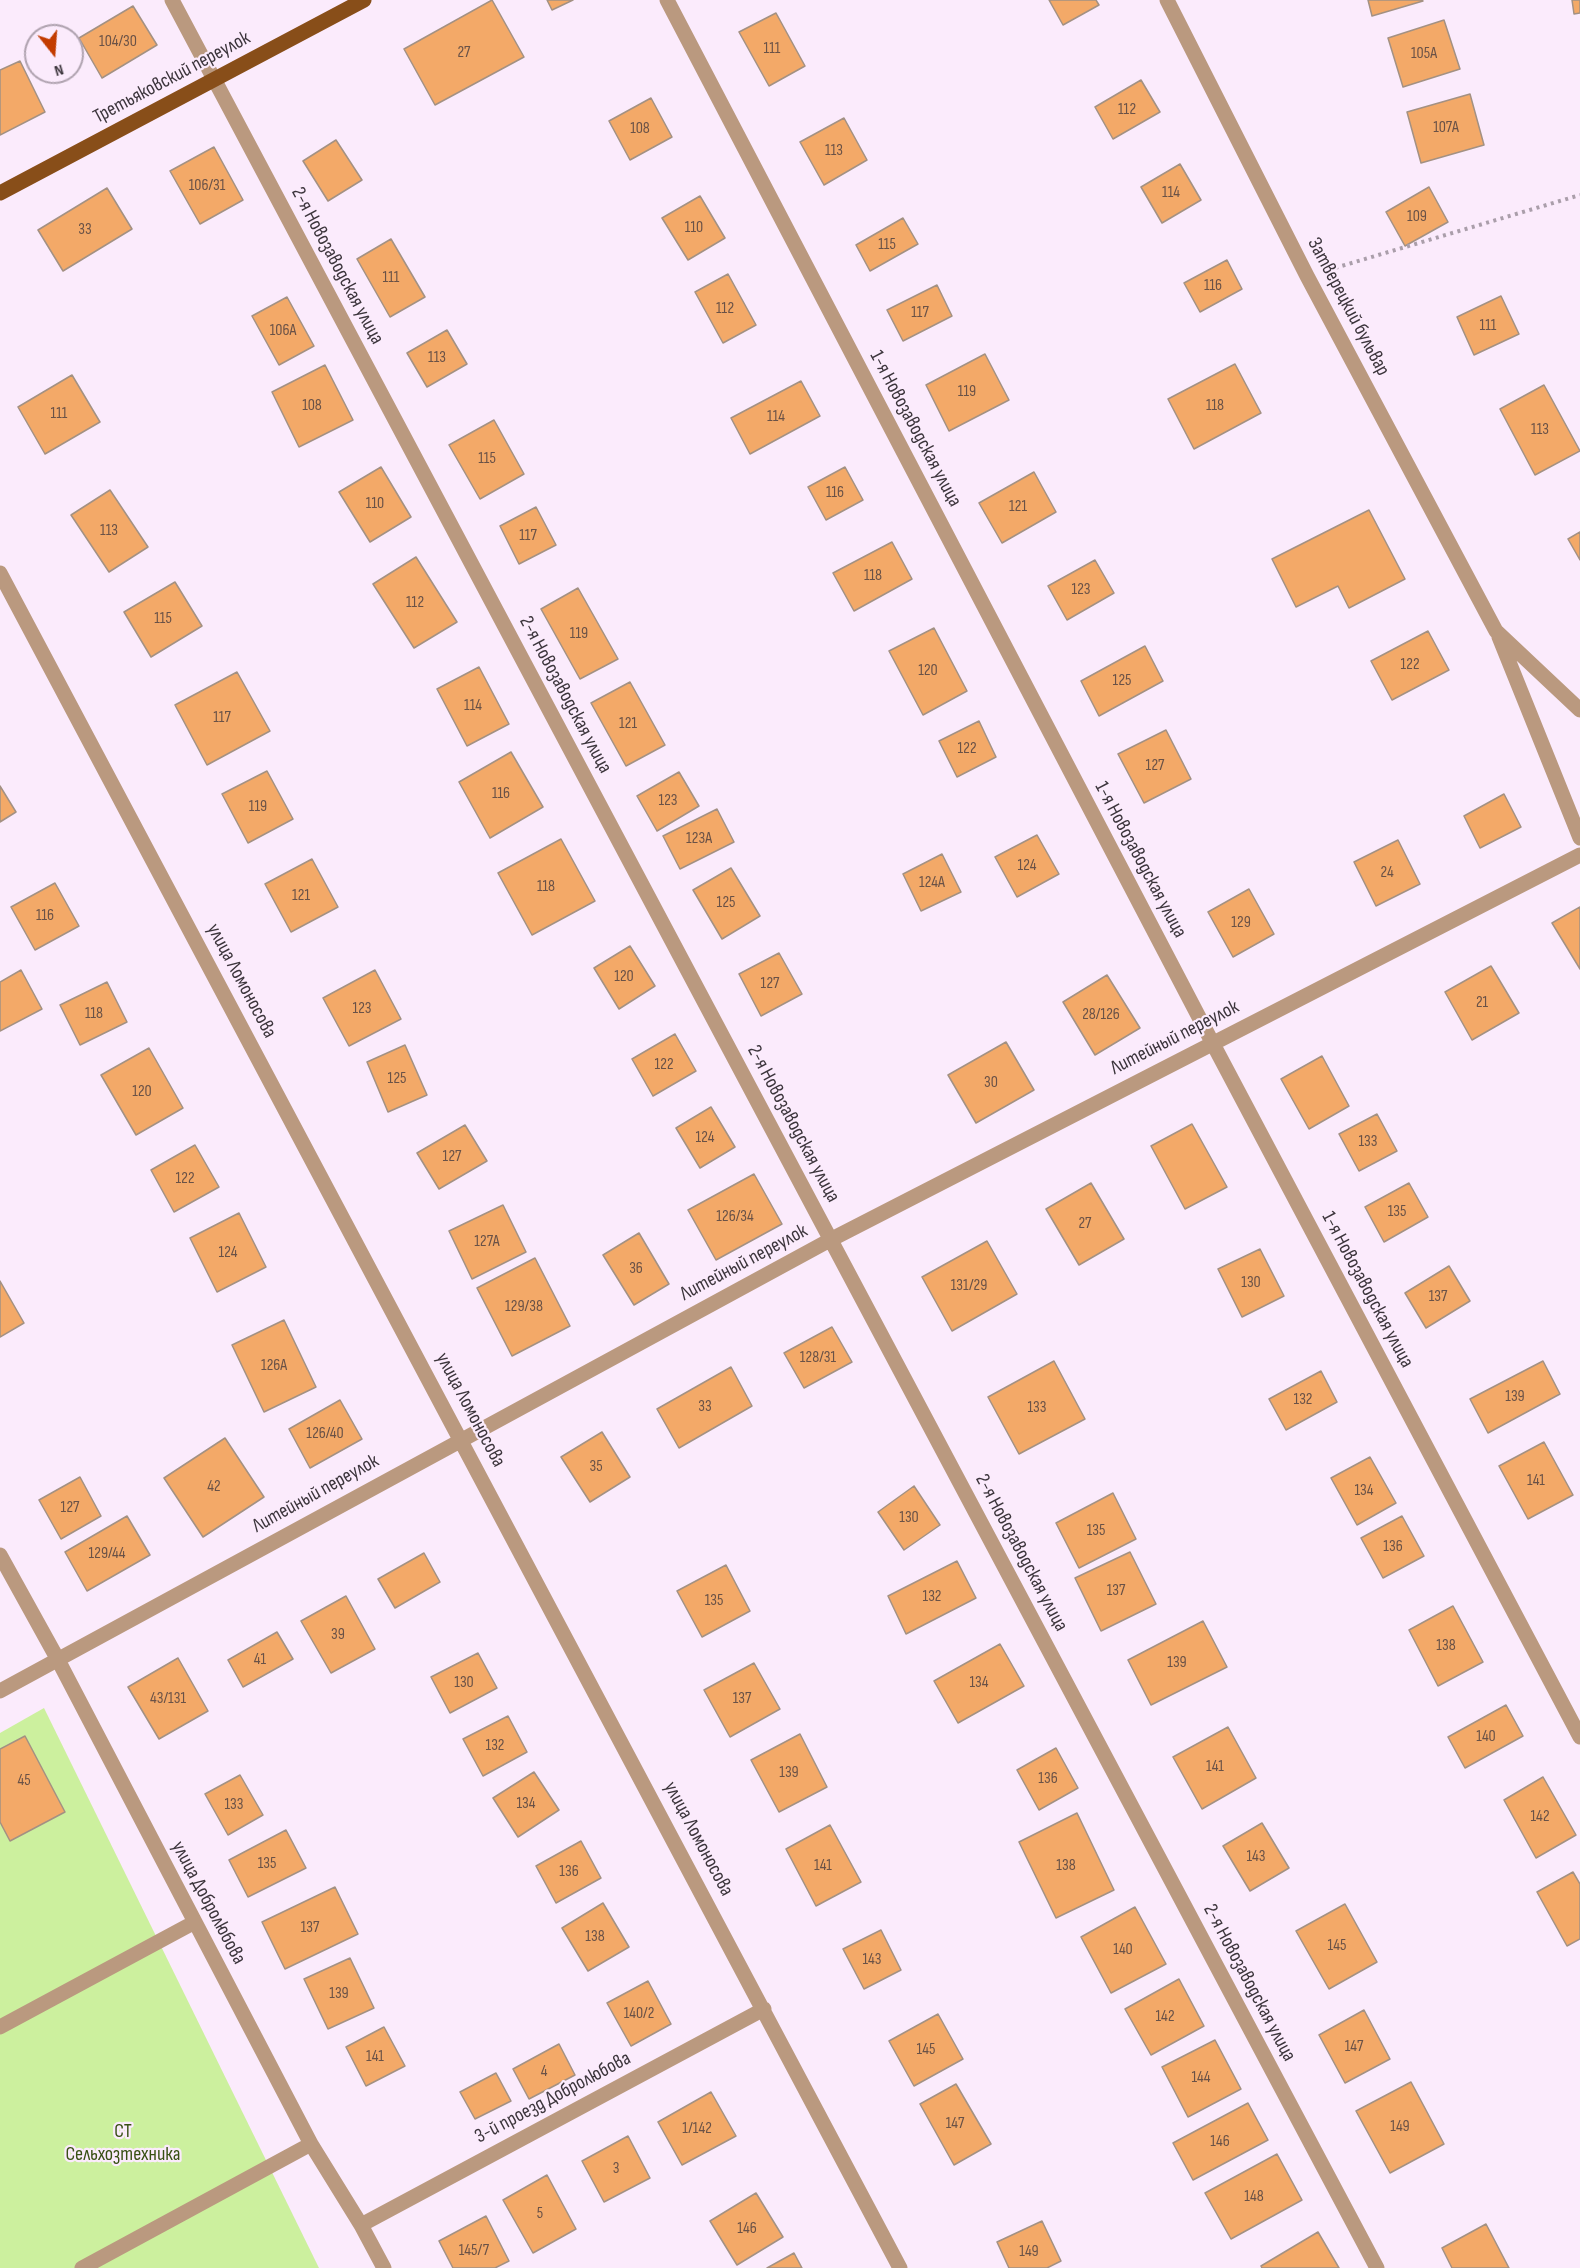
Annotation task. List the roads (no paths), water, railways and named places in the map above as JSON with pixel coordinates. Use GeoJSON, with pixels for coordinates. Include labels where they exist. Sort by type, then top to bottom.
{"type":"FeatureCollection","features":[{"type":"Feature","properties":{"kind":"main road","name":"Третьяковский переулок"},"geometry":{"type":"LineString","coordinates":[[0,193],[364,0]]}},
{"type":"Feature","properties":{"kind":"street","name":"2-я Новозаводская улица"},"geometry":{"type":"LineString","coordinates":[[172,0],[1377,2268]]}},
{"type":"Feature","properties":{"kind":"street","name":"1-я Новозаводская улица"},"geometry":{"type":"LineString","coordinates":[[667,0],[1212,1042],[1580,1737]]}},
{"type":"Feature","properties":{"kind":"street","name":"Затверецкий бульвар"},"geometry":{"type":"LineString","coordinates":[[1167,0],[1307,276],[1496,631],[1580,838]]}},
{"type":"Feature","properties":{"kind":"street","name":"улица Ломоносова"},"geometry":{"type":"LineString","coordinates":[[0,573],[900,2268]]}},
{"type":"Feature","properties":{"kind":"street","name":"Затверецкий бульвар"},"geometry":{"type":"LineString","coordinates":[[1496,631],[1580,711]]}},
{"type":"Feature","properties":{"kind":"street","name":"Литейный переулок"},"geometry":{"type":"LineString","coordinates":[[0,1691],[830,1240],[1580,855]]}},
{"type":"Feature","properties":{"kind":"street","name":"улица Добролюбова"},"geometry":{"type":"LineString","coordinates":[[0,1555],[57,1658],[311,2144],[362,2225],[384,2268]]}},
{"type":"Feature","properties":{"kind":"street"},"geometry":{"type":"LineString","coordinates":[[0,2027],[195,1922]]}},
{"type":"Feature","properties":{"kind":"street","name":"3-й проезд Добролюбова"},"geometry":{"type":"LineString","coordinates":[[362,2225],[764,2009]]}},
{"type":"Feature","properties":{"kind":"street"},"geometry":{"type":"LineString","coordinates":[[82,2268],[311,2144]]}},
{"type":"Feature","properties":{"kind":"park label","name":"СТ Сельхозтехника"},"geometry":{"type":"Point","coordinates":[123,2144]}}]}
